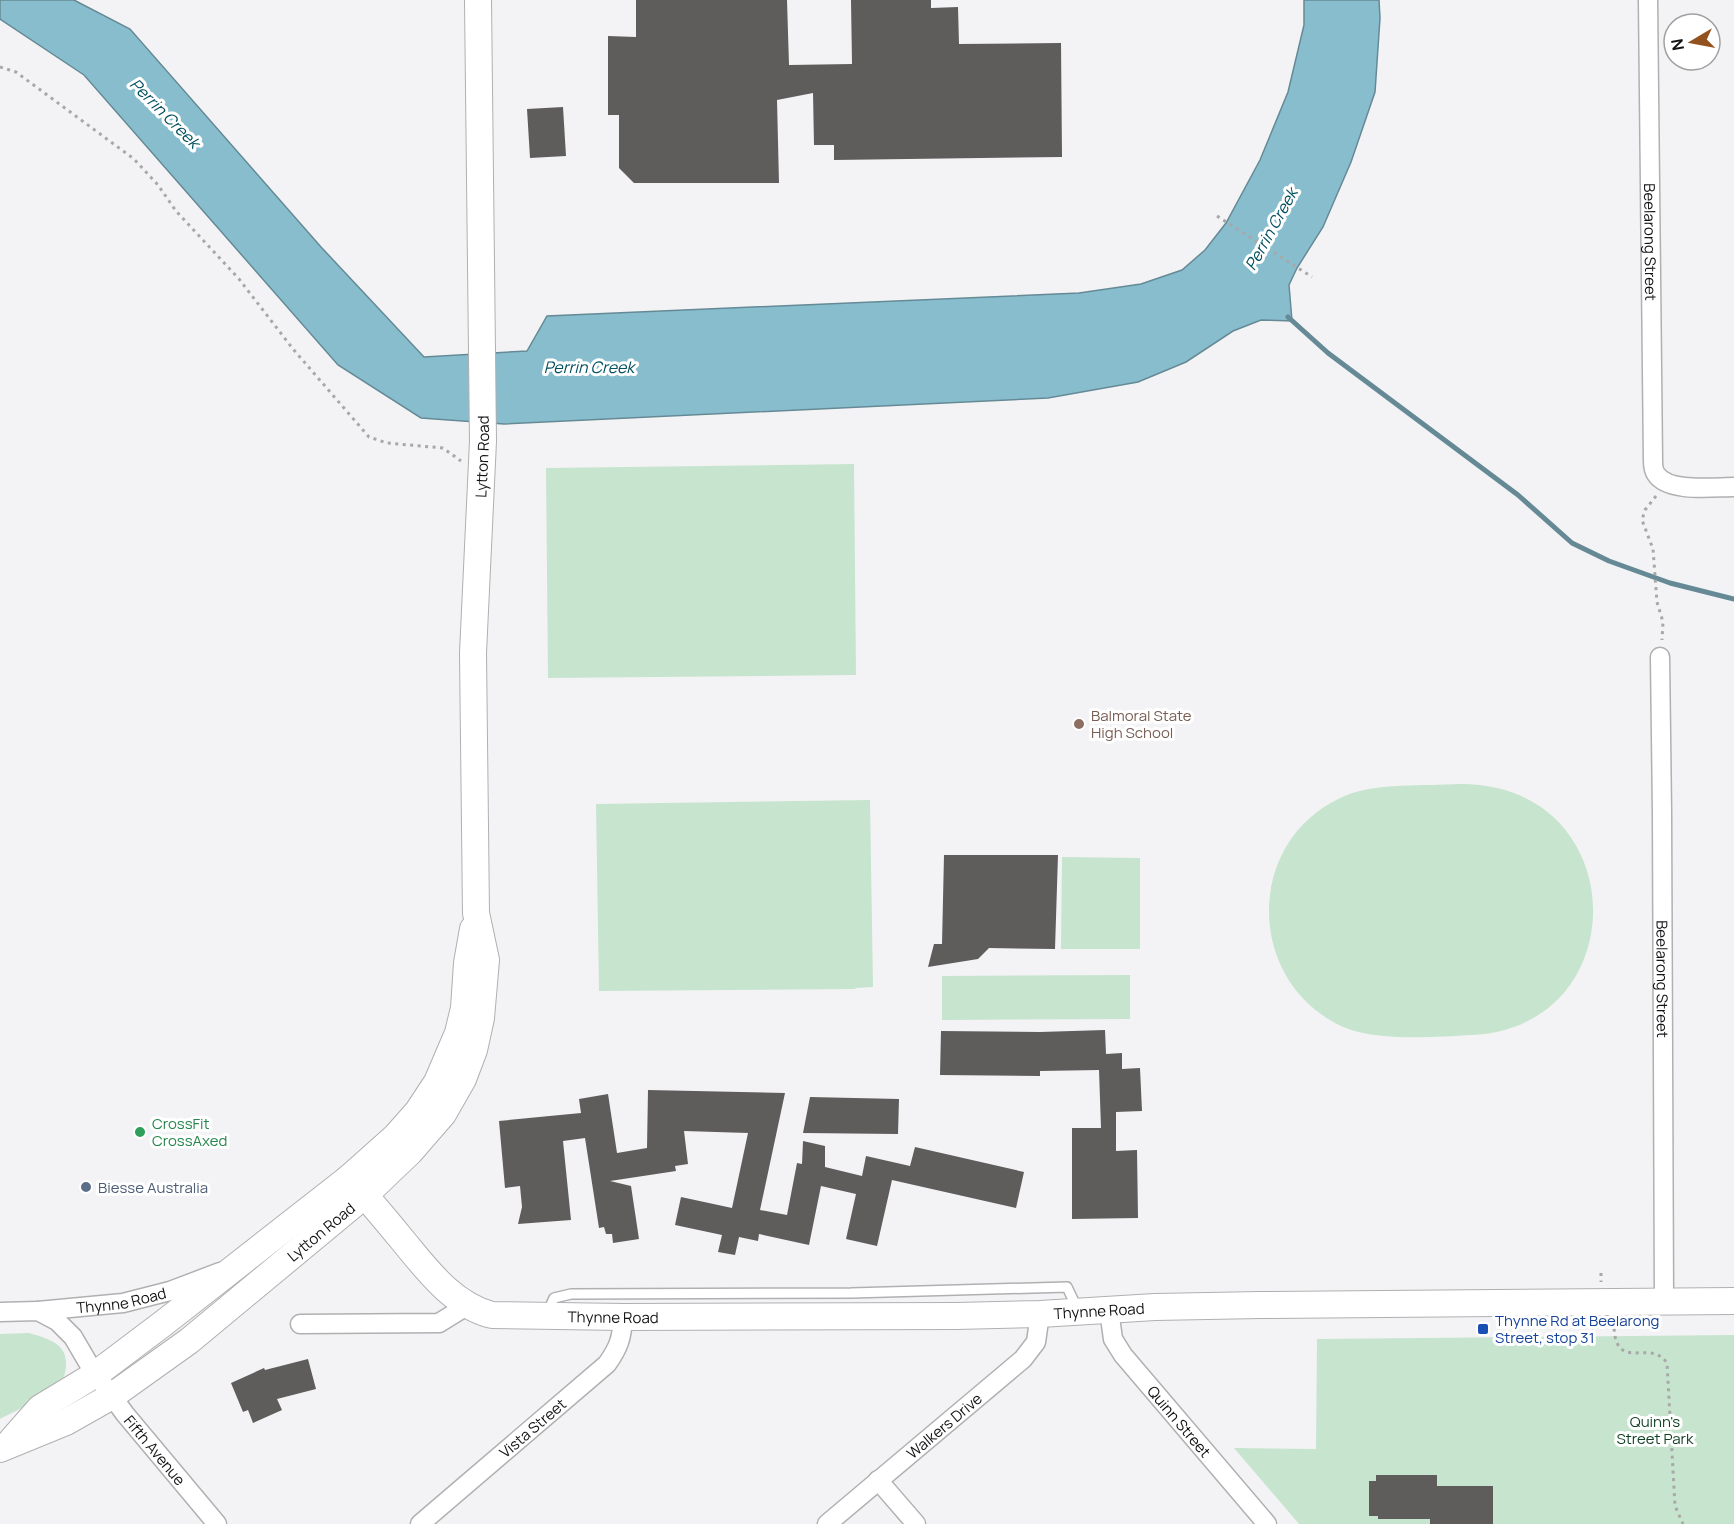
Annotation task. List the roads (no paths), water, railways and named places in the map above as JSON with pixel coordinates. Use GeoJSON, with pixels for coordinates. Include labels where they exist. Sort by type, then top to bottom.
{"type":"FeatureCollection","features":[{"type":"Feature","properties":{"kind":"main road","name":"Lytton Road"},"geometry":{"type":"LineString","coordinates":[[4,1447],[66,1422],[112,1396],[189,1341],[357,1186],[418,1111],[437,1082],[458,1033],[464,1008],[467,963],[476,914],[473,653],[483,452],[477,0]]}},
{"type":"Feature","properties":{"kind":"main road","name":"Lytton Road"},"geometry":{"type":"LineString","coordinates":[[4,1447],[40,1408],[96,1374],[235,1267],[357,1186]]}},
{"type":"Feature","properties":{"kind":"main road","name":"Thynne Road"},"geometry":{"type":"LineString","coordinates":[[357,1186],[437,1281],[454,1296],[479,1312],[492,1315],[623,1317],[1040,1314],[1155,1307],[1260,1305],[1734,1301]]}},
{"type":"Feature","properties":{"kind":"street","name":"Beelarong Street"},"geometry":{"type":"LineString","coordinates":[[1648,0],[1653,461],[1655,474],[1667,484],[1677,487],[1734,487]]}},
{"type":"Feature","properties":{"kind":"street","name":"Beelarong Street"},"geometry":{"type":"LineString","coordinates":[[1660,657],[1664,1302]]}},
{"type":"Feature","properties":{"kind":"street","name":"Thynne Road"},"geometry":{"type":"LineString","coordinates":[[0,1312],[123,1303],[170,1291],[235,1267]]}},
{"type":"Feature","properties":{"kind":"street"},"geometry":{"type":"LineString","coordinates":[[300,1324],[439,1323],[468,1305]]}},
{"type":"Feature","properties":{"kind":"street","name":"Quinn Street"},"geometry":{"type":"LineString","coordinates":[[1109,1310],[1113,1339],[1124,1355],[1267,1524]]}},
{"type":"Feature","properties":{"kind":"street","name":"Thynne Road"},"geometry":{"type":"LineString","coordinates":[[38,1311],[57,1321],[73,1337],[96,1374]]}},
{"type":"Feature","properties":{"kind":"street","name":"Walkers Drive"},"geometry":{"type":"LineString","coordinates":[[827,1524],[1023,1359],[1036,1342],[1040,1314]]}},
{"type":"Feature","properties":{"kind":"street","name":"Vista Street"},"geometry":{"type":"LineString","coordinates":[[420,1524],[607,1364],[622,1336],[623,1317]]}},
{"type":"Feature","properties":{"kind":"street","name":"Fifth Avenue"},"geometry":{"type":"LineString","coordinates":[[96,1374],[218,1524]]}},
{"type":"Feature","properties":{"kind":"street"},"geometry":{"type":"LineString","coordinates":[[878,1480],[916,1524]]}},
{"type":"Feature","properties":{"kind":"lane"},"geometry":{"type":"LineString","coordinates":[[546,1316],[554,1298],[571,1294],[851,1293],[1067,1287],[1079,1312]]}},
{"type":"Feature","properties":{"kind":"water","name":"Perrin Creek"},"geometry":{"type":"Polygon","coordinates":[[[0,0],[74,0],[130,29],[321,247],[424,357],[527,351],[547,316],[1079,293],[1141,284],[1182,270],[1205,250],[1226,223],[1260,160],[1288,92],[1304,25],[1304,0],[1379,0],[1380,18],[1375,92],[1351,162],[1323,227],[1289,285],[1292,321],[1261,320],[1233,331],[1186,362],[1138,382],[1048,398],[504,424],[421,418],[338,365],[84,75],[0,19],[0,0]]]}},
{"type":"Feature","properties":{"kind":"waterway"},"geometry":{"type":"LineString","coordinates":[[1288,317],[1328,353],[1518,495],[1572,543],[1609,561],[1670,583],[1734,599]]}},
{"type":"Feature","properties":{"kind":"place","name":"Balmoral State High School"},"geometry":{"type":"Point","coordinates":[1079,724]}},
{"type":"Feature","properties":{"kind":"place","name":"CrossFit CrossAxed"},"geometry":{"type":"Point","coordinates":[140,1132]}},
{"type":"Feature","properties":{"kind":"place","name":"Biesse Australia"},"geometry":{"type":"Point","coordinates":[86,1187]}},
{"type":"Feature","properties":{"kind":"place","name":"Thynne Rd at Beelarong Street, stop 31"},"geometry":{"type":"Point","coordinates":[1483,1329]}},
{"type":"Feature","properties":{"kind":"park label","name":"Quinn's Street Park"},"geometry":{"type":"Point","coordinates":[1655,1430]}}]}
